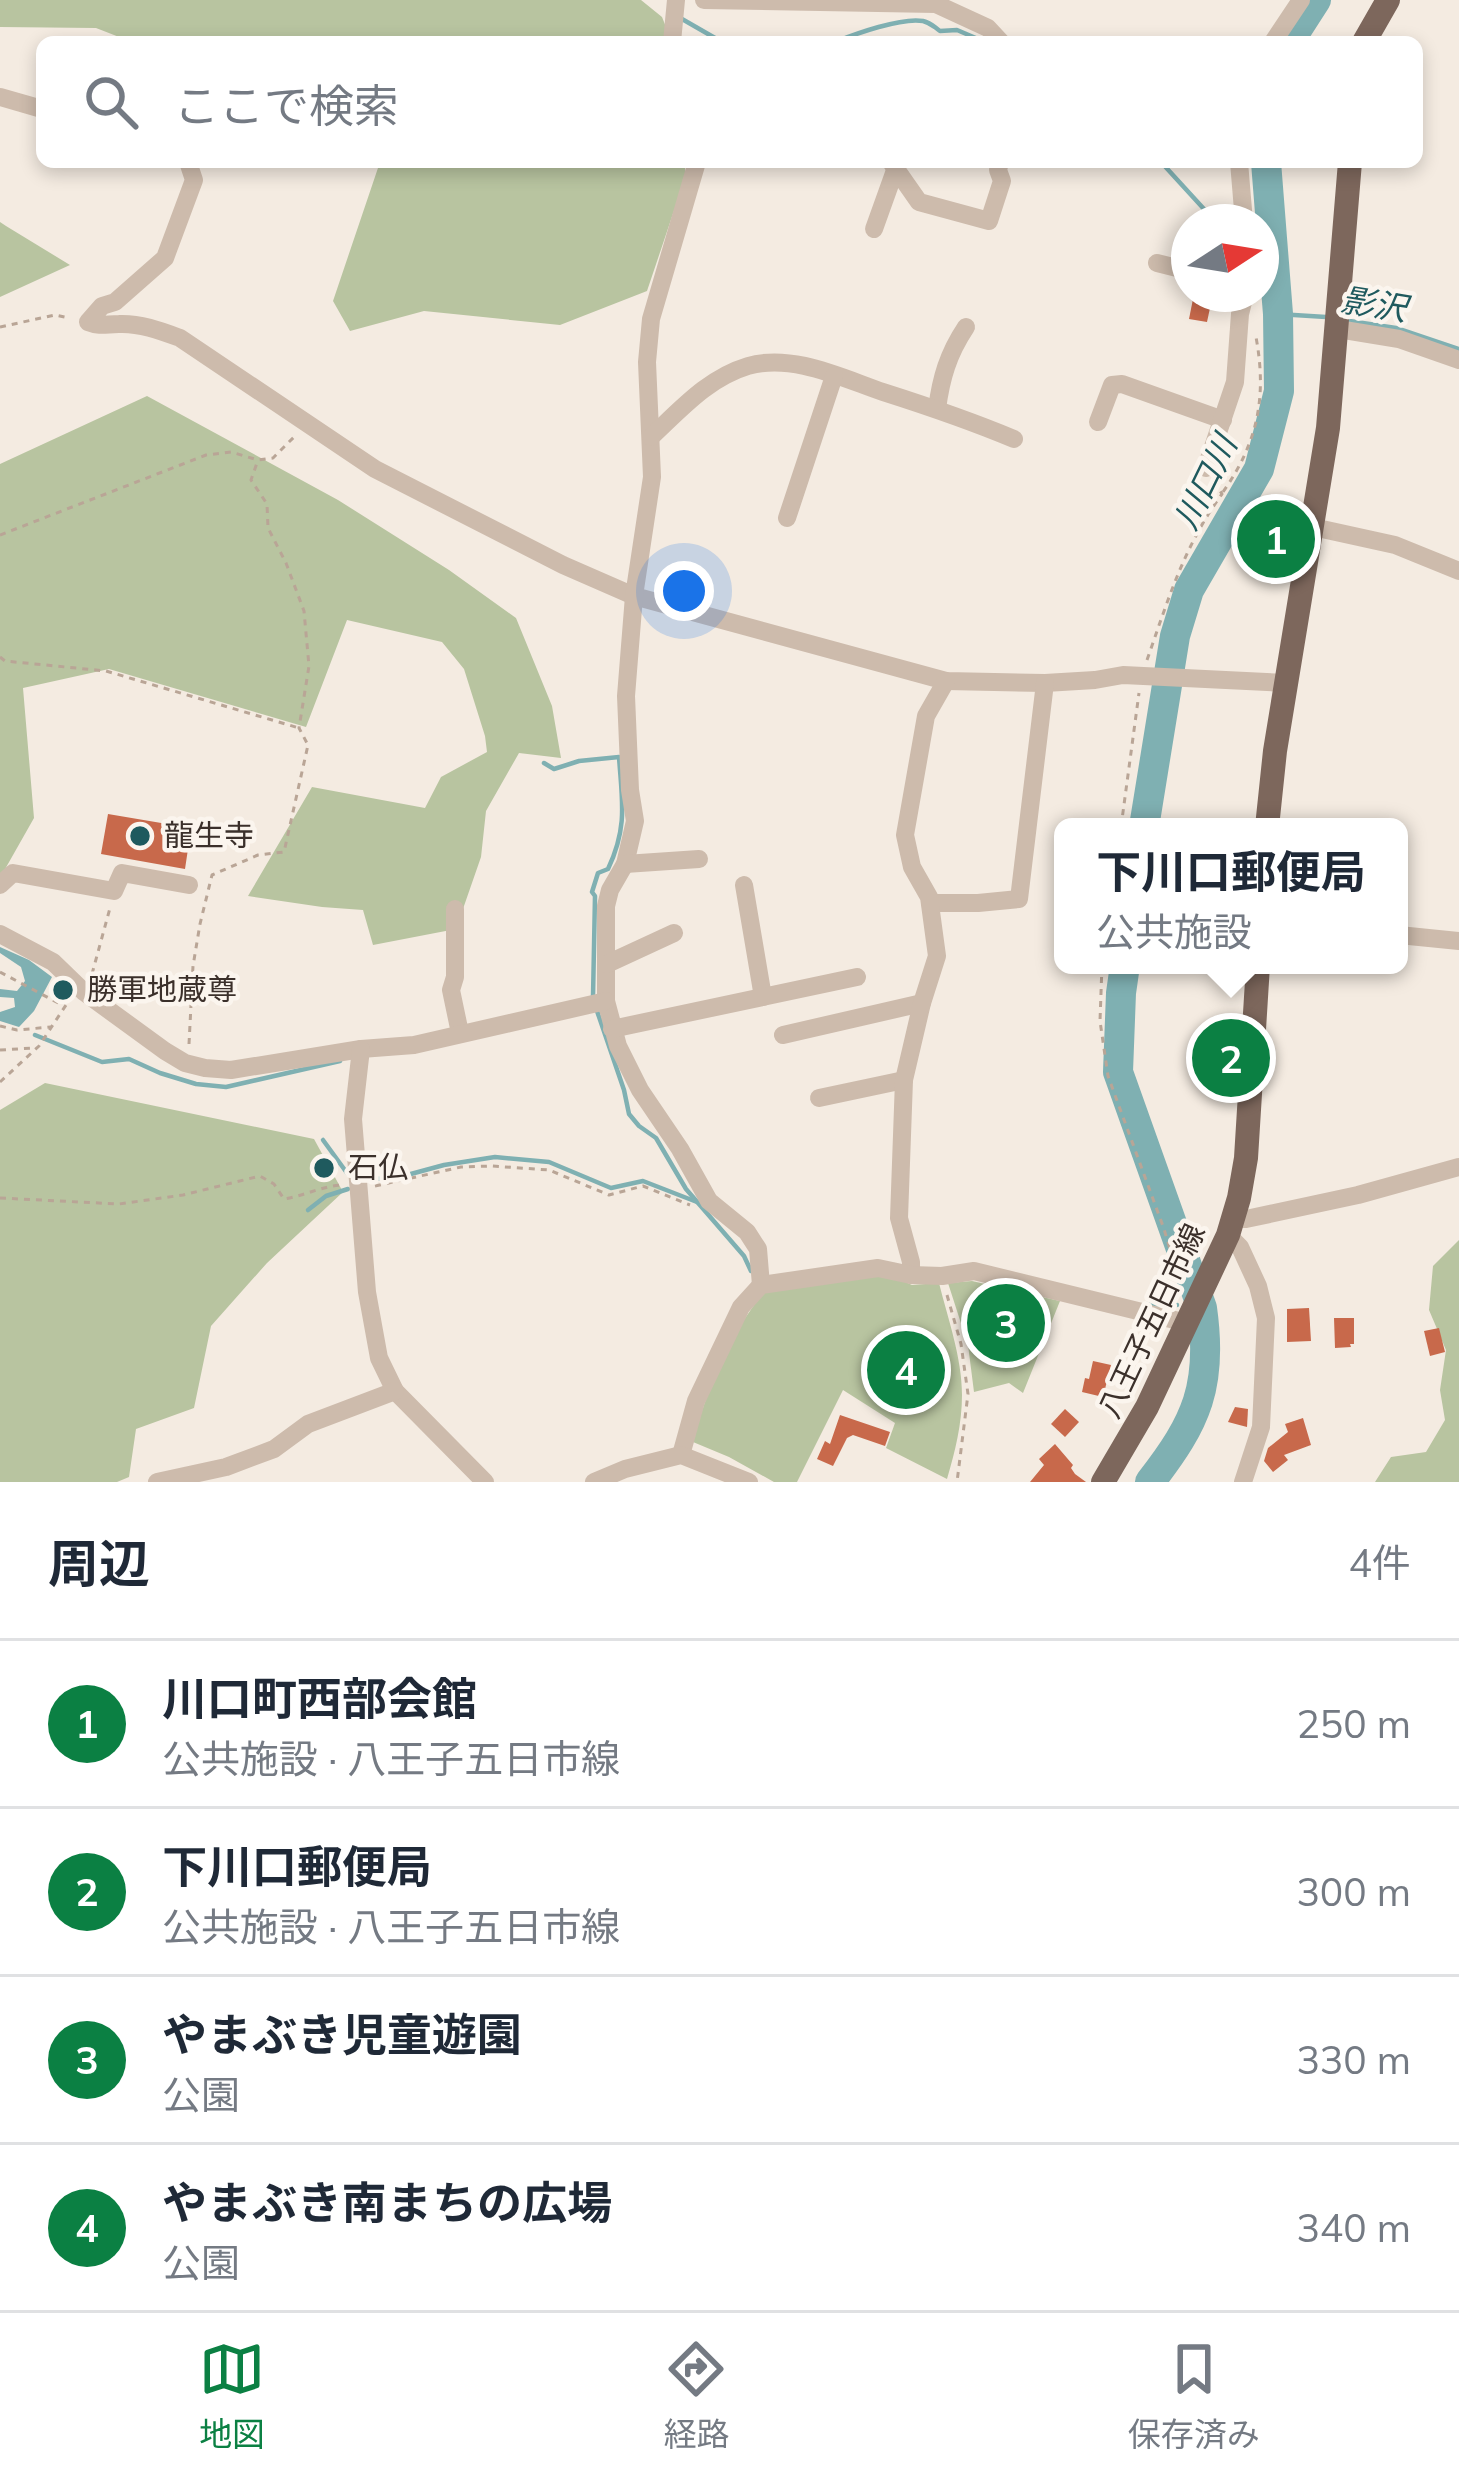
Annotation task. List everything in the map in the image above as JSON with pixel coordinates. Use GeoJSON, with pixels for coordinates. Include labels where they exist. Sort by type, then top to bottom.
{"type":"FeatureCollection","features":[{"type":"Feature","properties":{"kind":"main road"},"geometry":{"type":"LineString","coordinates":[[1367,36],[1388,0]]}},
{"type":"Feature","properties":{"kind":"main road"},"geometry":{"type":"LineString","coordinates":[[1268,818],[1328,428],[1350,168]]}},
{"type":"Feature","properties":{"kind":"main road","name":"八王子五日市線"},"geometry":{"type":"LineString","coordinates":[[1103,1482],[1147,1408],[1228,1234],[1247,1142],[1257,974]]}},
{"type":"Feature","properties":{"kind":"street"},"geometry":{"type":"LineString","coordinates":[[673,36],[676,0]]}},
{"type":"Feature","properties":{"kind":"street"},"geometry":{"type":"LineString","coordinates":[[704,0],[937,2],[995,36]]}},
{"type":"Feature","properties":{"kind":"street"},"geometry":{"type":"LineString","coordinates":[[1277,36],[1301,0]]}},
{"type":"Feature","properties":{"kind":"street"},"geometry":{"type":"LineString","coordinates":[[0,98],[36,107]]}},
{"type":"Feature","properties":{"kind":"street"},"geometry":{"type":"LineString","coordinates":[[190,168],[194,180],[165,258],[88,322],[101,327],[150,327],[180,338],[375,469],[562,565],[634,596],[946,681],[1045,683],[1142,675],[1286,683]]}},
{"type":"Feature","properties":{"kind":"street"},"geometry":{"type":"LineString","coordinates":[[695,168],[651,319],[647,362],[652,477],[634,596],[626,696],[635,821],[625,864],[606,906],[605,1002],[640,1090],[709,1201],[747,1232],[758,1250],[761,1285]]}},
{"type":"Feature","properties":{"kind":"street"},"geometry":{"type":"LineString","coordinates":[[874,229],[894,168]]}},
{"type":"Feature","properties":{"kind":"street"},"geometry":{"type":"LineString","coordinates":[[898,168],[920,202],[989,221],[1002,181],[998,168]]}},
{"type":"Feature","properties":{"kind":"street"},"geometry":{"type":"LineString","coordinates":[[1240,168],[1242,204]]}},
{"type":"Feature","properties":{"kind":"street"},"geometry":{"type":"LineString","coordinates":[[1157,263],[1171,266]]}},
{"type":"Feature","properties":{"kind":"street"},"geometry":{"type":"LineString","coordinates":[[1206,467],[1235,382],[1240,312]]}},
{"type":"Feature","properties":{"kind":"street"},"geometry":{"type":"LineString","coordinates":[[1338,321],[1459,360]]}},
{"type":"Feature","properties":{"kind":"street"},"geometry":{"type":"LineString","coordinates":[[937,409],[950,351],[966,327]]}},
{"type":"Feature","properties":{"kind":"street"},"geometry":{"type":"LineString","coordinates":[[651,436],[697,393],[726,375],[773,362],[806,367],[1014,439]]}},
{"type":"Feature","properties":{"kind":"street"},"geometry":{"type":"LineString","coordinates":[[787,518],[834,376]]}},
{"type":"Feature","properties":{"kind":"street"},"geometry":{"type":"LineString","coordinates":[[1098,422],[1112,385],[1122,383],[1223,421]]}},
{"type":"Feature","properties":{"kind":"street"},"geometry":{"type":"LineString","coordinates":[[1313,527],[1395,545],[1459,571]]}},
{"type":"Feature","properties":{"kind":"street"},"geometry":{"type":"LineString","coordinates":[[911,1275],[899,1218],[904,1080],[938,956],[930,903],[912,867],[905,835],[926,716],[946,681]]}},
{"type":"Feature","properties":{"kind":"street"},"geometry":{"type":"LineString","coordinates":[[930,903],[1019,899],[1045,683]]}},
{"type":"Feature","properties":{"kind":"street"},"geometry":{"type":"LineString","coordinates":[[625,864],[699,859]]}},
{"type":"Feature","properties":{"kind":"street"},"geometry":{"type":"LineString","coordinates":[[0,884],[13,873],[114,891],[122,873],[189,885]]}},
{"type":"Feature","properties":{"kind":"street"},"geometry":{"type":"LineString","coordinates":[[744,885],[763,997]]}},
{"type":"Feature","properties":{"kind":"street"},"geometry":{"type":"LineString","coordinates":[[454,909],[451,990],[460,1033]]}},
{"type":"Feature","properties":{"kind":"street"},"geometry":{"type":"LineString","coordinates":[[607,964],[674,933]]}},
{"type":"Feature","properties":{"kind":"street"},"geometry":{"type":"LineString","coordinates":[[0,934],[53,962],[165,1052],[185,1064],[206,1068],[231,1070],[414,1045],[605,1002]]}},
{"type":"Feature","properties":{"kind":"street"},"geometry":{"type":"LineString","coordinates":[[1408,936],[1459,940]]}},
{"type":"Feature","properties":{"kind":"street"},"geometry":{"type":"LineString","coordinates":[[612,1029],[857,977]]}},
{"type":"Feature","properties":{"kind":"street"},"geometry":{"type":"LineString","coordinates":[[811,987],[820,1026]]}},
{"type":"Feature","properties":{"kind":"street"},"geometry":{"type":"LineString","coordinates":[[783,1035],[922,1003]]}},
{"type":"Feature","properties":{"kind":"street"},"geometry":{"type":"LineString","coordinates":[[361,1049],[353,1119],[368,1292],[379,1358],[395,1391],[485,1482]]}},
{"type":"Feature","properties":{"kind":"street"},"geometry":{"type":"LineString","coordinates":[[819,1098],[904,1080]]}},
{"type":"Feature","properties":{"kind":"street"},"geometry":{"type":"LineString","coordinates":[[1243,1482],[1261,1427],[1266,1318],[1258,1286],[1240,1247],[1228,1234],[1246,1220],[1459,1167]]}},
{"type":"Feature","properties":{"kind":"street"},"geometry":{"type":"LineString","coordinates":[[694,1482],[688,1458],[696,1401],[741,1307],[761,1285],[878,1268],[942,1276],[974,1271],[1186,1324]]}},
{"type":"Feature","properties":{"kind":"street"},"geometry":{"type":"LineString","coordinates":[[157,1482],[274,1449],[308,1424],[395,1391]]}},
{"type":"Feature","properties":{"kind":"street"},"geometry":{"type":"LineString","coordinates":[[594,1482],[625,1469],[688,1458],[748,1482]]}},
{"type":"Feature","properties":{"kind":"path"},"geometry":{"type":"LineString","coordinates":[[0,326],[55,315],[88,322]]}},
{"type":"Feature","properties":{"kind":"path"},"geometry":{"type":"LineString","coordinates":[[1122,818],[1142,675],[1172,584],[1257,424],[1262,387],[1256,338]]}},
{"type":"Feature","properties":{"kind":"path"},"geometry":{"type":"LineString","coordinates":[[0,536],[206,455],[231,452],[258,460],[273,458],[307,425]]}},
{"type":"Feature","properties":{"kind":"path"},"geometry":{"type":"LineString","coordinates":[[190,1040],[194,966],[212,875],[258,855],[284,852],[308,745],[299,728],[309,666],[304,610],[268,528],[267,503],[251,480],[258,460]]}},
{"type":"Feature","properties":{"kind":"path"},"geometry":{"type":"LineString","coordinates":[[1206,467],[1222,494]]}},
{"type":"Feature","properties":{"kind":"path"},"geometry":{"type":"LineString","coordinates":[[0,657],[106,671],[299,728]]}},
{"type":"Feature","properties":{"kind":"path"},"geometry":{"type":"LineString","coordinates":[[93,971],[109,914]]}},
{"type":"Feature","properties":{"kind":"path"},"geometry":{"type":"LineString","coordinates":[[0,972],[65,1006]]}},
{"type":"Feature","properties":{"kind":"path"},"geometry":{"type":"LineString","coordinates":[[1102,974],[1100,1021],[1108,1076],[1182,1287]]}},
{"type":"Feature","properties":{"kind":"path"},"geometry":{"type":"LineString","coordinates":[[0,1082],[52,1029],[80,988]]}},
{"type":"Feature","properties":{"kind":"path"},"geometry":{"type":"LineString","coordinates":[[0,1026],[52,1029]]}},
{"type":"Feature","properties":{"kind":"path"},"geometry":{"type":"LineString","coordinates":[[0,1050],[36,1047]]}},
{"type":"Feature","properties":{"kind":"path"},"geometry":{"type":"LineString","coordinates":[[0,1198],[119,1204],[183,1195],[260,1176],[274,1184],[284,1199],[329,1186],[394,1184],[461,1167],[492,1166],[549,1170],[609,1195],[644,1186],[700,1208]]}},
{"type":"Feature","properties":{"kind":"path"},"geometry":{"type":"LineString","coordinates":[[942,1276],[961,1344],[968,1394],[957,1482]]}},
{"type":"Feature","properties":{"kind":"green space"},"geometry":{"type":"Polygon","coordinates":[[[0,0],[641,0],[662,17],[670,36],[117,36],[96,28],[0,27],[0,0]]]}},
{"type":"Feature","properties":{"kind":"green space"},"geometry":{"type":"Polygon","coordinates":[[[378,168],[685,168],[647,291],[560,325],[424,311],[350,331],[333,301],[378,168]]]}},
{"type":"Feature","properties":{"kind":"green space"},"geometry":{"type":"Polygon","coordinates":[[[0,222],[6,226],[70,265],[0,297],[0,222]]]}},
{"type":"Feature","properties":{"kind":"green space"},"geometry":{"type":"Polygon","coordinates":[[[147,396],[338,500],[516,618],[552,706],[561,758],[519,753],[486,811],[481,857],[456,929],[373,945],[363,910],[248,896],[312,787],[425,808],[441,777],[487,752],[464,669],[442,642],[347,620],[306,727],[109,669],[23,688],[34,818],[0,878],[0,464],[147,396]]]}},
{"type":"Feature","properties":{"kind":"green space"},"geometry":{"type":"Polygon","coordinates":[[[45,1083],[314,1139],[343,1192],[267,1263],[211,1326],[194,1408],[136,1429],[129,1477],[117,1482],[0,1482],[0,1110],[45,1083]]]}},
{"type":"Feature","properties":{"kind":"green space"},"geometry":{"type":"Polygon","coordinates":[[[1459,1240],[1459,1482],[1375,1482],[1391,1457],[1426,1452],[1445,1420],[1440,1390],[1446,1350],[1429,1310],[1433,1266],[1459,1240]]]}},
{"type":"Feature","properties":{"kind":"green space"},"geometry":{"type":"Polygon","coordinates":[[[881,1271],[912,1285],[939,1283],[962,1395],[958,1438],[947,1479],[886,1448],[895,1423],[843,1390],[797,1482],[774,1482],[693,1442],[722,1360],[769,1286],[881,1271]]]}},
{"type":"Feature","properties":{"kind":"green space"},"geometry":{"type":"Polygon","coordinates":[[[972,1281],[1060,1301],[1023,1393],[1009,1383],[974,1392],[968,1345],[948,1283],[972,1281]]]}},
{"type":"Feature","properties":{"kind":"water"},"geometry":{"type":"Polygon","coordinates":[[[0,947],[52,977],[34,1011],[19,1027],[0,1021],[0,1012],[15,1007],[14,998],[0,997],[0,989],[17,991],[25,981],[21,967],[0,953],[0,947]]]}},
{"type":"Feature","properties":{"kind":"building"},"geometry":{"type":"Polygon","coordinates":[[[1190,312],[1209,312],[1207,322],[1189,319],[1190,312]]]}},
{"type":"Feature","properties":{"kind":"building"},"geometry":{"type":"Polygon","coordinates":[[[1276,516],[1289,522],[1286,528],[1292,531],[1277,576],[1248,563],[1276,516]]]}},
{"type":"Feature","properties":{"kind":"building","name":"龍生寺"},"geometry":{"type":"Polygon","coordinates":[[[108,814],[179,826],[175,846],[188,849],[185,869],[101,854],[108,814]]]}},
{"type":"Feature","properties":{"kind":"building"},"geometry":{"type":"Polygon","coordinates":[[[1309,1308],[1311,1341],[1287,1342],[1287,1309],[1309,1308]]]}},
{"type":"Feature","properties":{"kind":"building"},"geometry":{"type":"Polygon","coordinates":[[[1334,1318],[1354,1318],[1351,1347],[1335,1348],[1334,1318]]]}},
{"type":"Feature","properties":{"kind":"building"},"geometry":{"type":"Polygon","coordinates":[[[1439,1328],[1445,1352],[1430,1356],[1424,1331],[1439,1328]]]}},
{"type":"Feature","properties":{"kind":"building"},"geometry":{"type":"Polygon","coordinates":[[[1093,1361],[1111,1365],[1103,1397],[1082,1392],[1093,1361]]]}},
{"type":"Feature","properties":{"kind":"building"},"geometry":{"type":"Polygon","coordinates":[[[1235,1407],[1248,1409],[1247,1427],[1228,1422],[1235,1407]]]}},
{"type":"Feature","properties":{"kind":"building"},"geometry":{"type":"Polygon","coordinates":[[[1065,1409],[1079,1422],[1065,1437],[1051,1424],[1065,1409]]]}},
{"type":"Feature","properties":{"kind":"building"},"geometry":{"type":"Polygon","coordinates":[[[840,1415],[890,1432],[885,1446],[853,1435],[833,1466],[817,1459],[825,1441],[830,1444],[840,1415]]]}},
{"type":"Feature","properties":{"kind":"building"},"geometry":{"type":"Polygon","coordinates":[[[1303,1418],[1311,1445],[1284,1455],[1288,1460],[1273,1472],[1264,1461],[1268,1448],[1288,1432],[1285,1424],[1303,1418]]]}},
{"type":"Feature","properties":{"kind":"building"},"geometry":{"type":"Polygon","coordinates":[[[1055,1444],[1086,1482],[1030,1482],[1044,1465],[1039,1459],[1055,1444]]]}},
{"type":"Feature","properties":{"kind":"waterway","name":"川口川"},"geometry":{"type":"LineString","coordinates":[[1293,36],[1316,0]]}},
{"type":"Feature","properties":{"kind":"waterway"},"geometry":{"type":"LineString","coordinates":[[682,19],[712,36]]}},
{"type":"Feature","properties":{"kind":"waterway"},"geometry":{"type":"LineString","coordinates":[[853,36],[914,20],[971,36]]}},
{"type":"Feature","properties":{"kind":"waterway"},"geometry":{"type":"LineString","coordinates":[[1166,168],[1199,204]]}},
{"type":"Feature","properties":{"kind":"waterway","name":"川口川"},"geometry":{"type":"LineString","coordinates":[[1145,818],[1175,636],[1189,590],[1259,469],[1279,391],[1266,168]]}},
{"type":"Feature","properties":{"kind":"waterway","name":"影沢"},"geometry":{"type":"LineString","coordinates":[[1278,314],[1326,317]]}},
{"type":"Feature","properties":{"kind":"waterway","name":"影沢"},"geometry":{"type":"LineString","coordinates":[[1343,320],[1396,328],[1459,349]]}},
{"type":"Feature","properties":{"kind":"waterway"},"geometry":{"type":"LineString","coordinates":[[544,763],[554,769],[619,757],[619,840],[608,869],[598,873],[592,892],[593,997]]}},
{"type":"Feature","properties":{"kind":"waterway","name":"川口川"},"geometry":{"type":"LineString","coordinates":[[1124,974],[1118,1072],[1202,1308],[1205,1335],[1198,1401],[1180,1440],[1150,1482]]}},
{"type":"Feature","properties":{"kind":"waterway"},"geometry":{"type":"LineString","coordinates":[[596,1008],[629,1114],[656,1138],[686,1189],[744,1256],[751,1271]]}},
{"type":"Feature","properties":{"kind":"waterway"},"geometry":{"type":"LineString","coordinates":[[35,1035],[102,1062],[129,1059],[196,1084],[226,1087],[340,1061]]}},
{"type":"Feature","properties":{"kind":"waterway"},"geometry":{"type":"LineString","coordinates":[[323,1140],[347,1173]]}},
{"type":"Feature","properties":{"kind":"waterway"},"geometry":{"type":"LineString","coordinates":[[368,1179],[396,1178],[495,1157],[549,1162],[611,1188],[643,1181],[697,1202]]}},
{"type":"Feature","properties":{"kind":"waterway"},"geometry":{"type":"LineString","coordinates":[[308,1210],[326,1196],[348,1189]]}},
{"type":"Feature","properties":{"kind":"waterway"},"geometry":{"type":"LineString","coordinates":[[1145,1304],[1177,1305]]}},
{"type":"Feature","properties":{"kind":"place","name":"川口町西部会館"},"geometry":{"type":"Point","coordinates":[1276,539]}},
{"type":"Feature","properties":{"kind":"place","name":"龍生寺"},"geometry":{"type":"Point","coordinates":[140,836]}},
{"type":"Feature","properties":{"kind":"place","name":"勝軍地蔵尊"},"geometry":{"type":"Point","coordinates":[63,990]}},
{"type":"Feature","properties":{"kind":"place","name":"下川口郵便局"},"geometry":{"type":"Point","coordinates":[1231,1058]}},
{"type":"Feature","properties":{"kind":"place","name":"石仏"},"geometry":{"type":"Point","coordinates":[324,1168]}},
{"type":"Feature","properties":{"kind":"place","name":"やまぶき児童遊園"},"geometry":{"type":"Point","coordinates":[1006,1323]}},
{"type":"Feature","properties":{"kind":"place","name":"やまぶき南まちの広場"},"geometry":{"type":"Point","coordinates":[906,1370]}}]}
